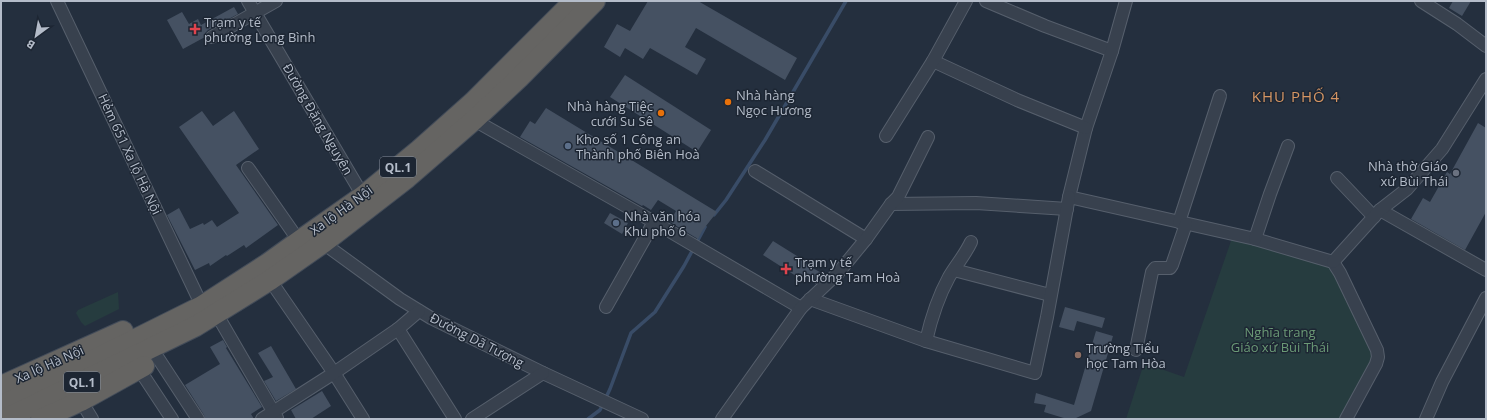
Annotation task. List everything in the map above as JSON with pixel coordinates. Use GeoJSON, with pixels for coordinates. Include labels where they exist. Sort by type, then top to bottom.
{"type":"FeatureCollection","features":[{"type":"Feature","properties":{"kind":"highway","name":"Xa lộ Hà Nội"},"geometry":{"type":"LineString","coordinates":[[42,419],[81,401],[139,369],[155,345],[177,346],[200,315],[267,264],[363,196],[419,150],[473,102],[574,1]]}},
{"type":"Feature","properties":{"kind":"highway"},"geometry":{"type":"LineString","coordinates":[[200,315],[270,280],[322,243],[407,178],[474,120],[530,68],[595,1]]}},
{"type":"Feature","properties":{"kind":"highway","name":"Xa lộ Hà Nội"},"geometry":{"type":"LineString","coordinates":[[1,386],[159,316],[200,315]]}},
{"type":"Feature","properties":{"kind":"highway","name":"QL.1"},"geometry":{"type":"LineString","coordinates":[[5,419],[155,345],[200,315]]}},
{"type":"Feature","properties":{"kind":"highway","name":"QL.1"},"geometry":{"type":"LineString","coordinates":[[1,406],[155,345]]}},
{"type":"Feature","properties":{"kind":"street","name":"Hẻm 651 Xa lộ Hà Nội"},"geometry":{"type":"LineString","coordinates":[[57,1],[200,315],[275,416]]}},
{"type":"Feature","properties":{"kind":"street","name":"Đường Đặng Nguyên"},"geometry":{"type":"LineString","coordinates":[[248,1],[363,196]]}},
{"type":"Feature","properties":{"kind":"street"},"geometry":{"type":"LineString","coordinates":[[212,37],[256,14],[276,1]]}},
{"type":"Feature","properties":{"kind":"street"},"geometry":{"type":"LineString","coordinates":[[886,136],[933,61],[966,1]]}},
{"type":"Feature","properties":{"kind":"street"},"geometry":{"type":"LineString","coordinates":[[986,1],[1112,51]]}},
{"type":"Feature","properties":{"kind":"street"},"geometry":{"type":"LineString","coordinates":[[810,299],[926,341],[1035,373],[1068,203],[1086,128],[1112,51],[1126,1]]}},
{"type":"Feature","properties":{"kind":"street"},"geometry":{"type":"LineString","coordinates":[[1421,1],[1457,24],[1486,46]]}},
{"type":"Feature","properties":{"kind":"street"},"geometry":{"type":"LineString","coordinates":[[933,61],[1017,100],[1086,128]]}},
{"type":"Feature","properties":{"kind":"street"},"geometry":{"type":"LineString","coordinates":[[1333,262],[1377,213],[1407,189],[1442,149],[1486,79]]}},
{"type":"Feature","properties":{"kind":"street"},"geometry":{"type":"LineString","coordinates":[[1136,350],[1152,272],[1156,268],[1170,268],[1172,265],[1220,96]]}},
{"type":"Feature","properties":{"kind":"street"},"geometry":{"type":"LineString","coordinates":[[474,120],[654,222],[801,308]]}},
{"type":"Feature","properties":{"kind":"street"},"geometry":{"type":"LineString","coordinates":[[722,419],[801,308],[838,273],[866,240],[902,191],[928,137]]}},
{"type":"Feature","properties":{"kind":"street"},"geometry":{"type":"LineString","coordinates":[[1255,239],[1288,146]]}},
{"type":"Feature","properties":{"kind":"street"},"geometry":{"type":"LineString","coordinates":[[248,168],[299,241]]}},
{"type":"Feature","properties":{"kind":"street"},"geometry":{"type":"LineString","coordinates":[[755,171],[866,240]]}},
{"type":"Feature","properties":{"kind":"street"},"geometry":{"type":"LineString","coordinates":[[1337,178],[1377,213],[1486,270]]}},
{"type":"Feature","properties":{"kind":"street"},"geometry":{"type":"LineString","coordinates":[[891,204],[1068,203],[1183,223],[1255,239],[1333,262],[1340,273],[1377,350],[1378,357],[1376,364],[1346,419]]}},
{"type":"Feature","properties":{"kind":"street"},"geometry":{"type":"LineString","coordinates":[[606,307],[654,222]]}},
{"type":"Feature","properties":{"kind":"street"},"geometry":{"type":"LineString","coordinates":[[926,341],[942,290],[966,253],[971,242]]}},
{"type":"Feature","properties":{"kind":"street","name":"Đường Dã Tượng"},"geometry":{"type":"LineString","coordinates":[[322,243],[419,311],[543,373],[642,419]]}},
{"type":"Feature","properties":{"kind":"street"},"geometry":{"type":"LineString","coordinates":[[954,270],[1050,295]]}},
{"type":"Feature","properties":{"kind":"street"},"geometry":{"type":"LineString","coordinates":[[270,280],[334,373],[363,419]]}},
{"type":"Feature","properties":{"kind":"street"},"geometry":{"type":"LineString","coordinates":[[1426,419],[1442,382],[1486,298]]}},
{"type":"Feature","properties":{"kind":"street"},"geometry":{"type":"LineString","coordinates":[[262,419],[275,416],[398,329],[419,311]]}},
{"type":"Feature","properties":{"kind":"street"},"geometry":{"type":"LineString","coordinates":[[398,329],[455,419]]}},
{"type":"Feature","properties":{"kind":"street"},"geometry":{"type":"LineString","coordinates":[[155,345],[198,419]]}},
{"type":"Feature","properties":{"kind":"street"},"geometry":{"type":"LineString","coordinates":[[139,369],[172,419]]}},
{"type":"Feature","properties":{"kind":"street"},"geometry":{"type":"LineString","coordinates":[[472,419],[543,373]]}},
{"type":"Feature","properties":{"kind":"street"},"geometry":{"type":"LineString","coordinates":[[81,401],[92,419]]}},
{"type":"Feature","properties":{"kind":"green space","name":"Nghĩa trang Giáo xứ Bùi Thái"},"geometry":{"type":"Polygon","coordinates":[[[1232,238],[1331,266],[1373,356],[1342,419],[1126,419],[1144,363],[1184,377],[1232,238]]]}},
{"type":"Feature","properties":{"kind":"green space"},"geometry":{"type":"Polygon","coordinates":[[[118,292],[119,309],[85,326],[81,322],[76,313],[78,310],[118,292]]]}},
{"type":"Feature","properties":{"kind":"building"},"geometry":{"type":"Polygon","coordinates":[[[648,1],[698,1],[797,58],[785,80],[696,28],[685,47],[706,59],[697,75],[650,48],[643,59],[625,48],[620,57],[604,47],[617,24],[630,31],[648,1]]]}},
{"type":"Feature","properties":{"kind":"building"},"geometry":{"type":"Polygon","coordinates":[[[1453,1],[1471,1],[1462,16],[1449,8],[1453,1]]]}},
{"type":"Feature","properties":{"kind":"building","name":"Trạm y tế phường Long Bình"},"geometry":{"type":"Polygon","coordinates":[[[234,7],[238,14],[208,30],[205,33],[205,37],[183,49],[167,20],[182,12],[189,24],[198,19],[201,25],[234,7]]]}},
{"type":"Feature","properties":{"kind":"building"},"geometry":{"type":"Polygon","coordinates":[[[625,75],[711,130],[697,152],[610,97],[625,75]]]}},
{"type":"Feature","properties":{"kind":"building","name":"Kho số 1 Công an Thành phố Biên Hoà"},"geometry":{"type":"Polygon","coordinates":[[[546,108],[717,212],[702,231],[698,239],[670,222],[676,211],[658,200],[651,210],[643,205],[642,206],[520,137],[530,121],[535,124],[546,108]]]}},
{"type":"Feature","properties":{"kind":"building"},"geometry":{"type":"Polygon","coordinates":[[[202,111],[213,126],[234,111],[259,149],[236,165],[278,225],[246,248],[244,245],[210,266],[209,263],[195,270],[167,215],[179,208],[190,229],[203,223],[204,225],[212,220],[217,227],[239,213],[179,127],[202,111]]]}},
{"type":"Feature","properties":{"kind":"building","name":"Nhà thờ Giáo xứ Bùi Thái"},"geometry":{"type":"Polygon","coordinates":[[[1478,123],[1486,128],[1486,212],[1465,250],[1411,219],[1423,198],[1430,202],[1447,172],[1450,174],[1478,123]]]}},
{"type":"Feature","properties":{"kind":"building","name":"Nhà văn hóa Khu phố 6"},"geometry":{"type":"Polygon","coordinates":[[[610,213],[628,223],[622,234],[604,223],[610,213]]]}},
{"type":"Feature","properties":{"kind":"building"},"geometry":{"type":"Polygon","coordinates":[[[773,241],[805,261],[804,263],[825,275],[816,284],[798,273],[796,276],[763,255],[773,241]]]}},
{"type":"Feature","properties":{"kind":"building"},"geometry":{"type":"Polygon","coordinates":[[[1065,307],[1105,318],[1102,328],[1077,321],[1074,331],[1059,327],[1065,307]]]}},
{"type":"Feature","properties":{"kind":"building"},"geometry":{"type":"Polygon","coordinates":[[[1096,331],[1113,336],[1091,411],[1074,419],[1067,419],[1044,412],[1046,405],[1034,403],[1036,393],[1074,405],[1096,331]]]}},
{"type":"Feature","properties":{"kind":"building"},"geometry":{"type":"Polygon","coordinates":[[[223,340],[227,347],[226,348],[262,407],[251,414],[254,419],[205,419],[185,385],[220,364],[210,347],[223,340]]]}},
{"type":"Feature","properties":{"kind":"building"},"geometry":{"type":"Polygon","coordinates":[[[271,346],[296,389],[276,401],[264,381],[273,377],[258,353],[271,346]]]}},
{"type":"Feature","properties":{"kind":"building"},"geometry":{"type":"Polygon","coordinates":[[[322,391],[331,406],[311,419],[296,419],[291,410],[322,391]]]}},
{"type":"Feature","properties":{"kind":"waterway"},"geometry":{"type":"LineString","coordinates":[[714,215],[726,200],[765,140],[846,1]]}},
{"type":"Feature","properties":{"kind":"waterway"},"geometry":{"type":"LineString","coordinates":[[588,419],[600,410],[610,389],[631,333],[655,312],[684,266],[705,227]]}},
{"type":"Feature","properties":{"kind":"place","name":"Trạm y tế phường Long Bình"},"geometry":{"type":"Point","coordinates":[195,29]}},
{"type":"Feature","properties":{"kind":"place","name":"Nhà hàng Ngọc Hương"},"geometry":{"type":"Point","coordinates":[728,102]}},
{"type":"Feature","properties":{"kind":"place","name":"Nhà hàng Tiệc cưới Su Sê"},"geometry":{"type":"Point","coordinates":[661,113]}},
{"type":"Feature","properties":{"kind":"place","name":"Kho số 1 Công an Thành phố Biên Hoà"},"geometry":{"type":"Point","coordinates":[568,146]}},
{"type":"Feature","properties":{"kind":"place","name":"Nhà thờ Giáo xứ Bùi Thái"},"geometry":{"type":"Point","coordinates":[1456,173]}},
{"type":"Feature","properties":{"kind":"place","name":"Nhà văn hóa Khu phố 6"},"geometry":{"type":"Point","coordinates":[616,223]}},
{"type":"Feature","properties":{"kind":"place","name":"Trạm y tế phường Tam Hoà"},"geometry":{"type":"Point","coordinates":[786,269]}},
{"type":"Feature","properties":{"kind":"place","name":"Trường Tiểu học Tam Hòa"},"geometry":{"type":"Point","coordinates":[1078,355]}},
{"type":"Feature","properties":{"kind":"district","name":"KHU PHỐ 4"},"geometry":{"type":"Point","coordinates":[1296,96]}}]}
